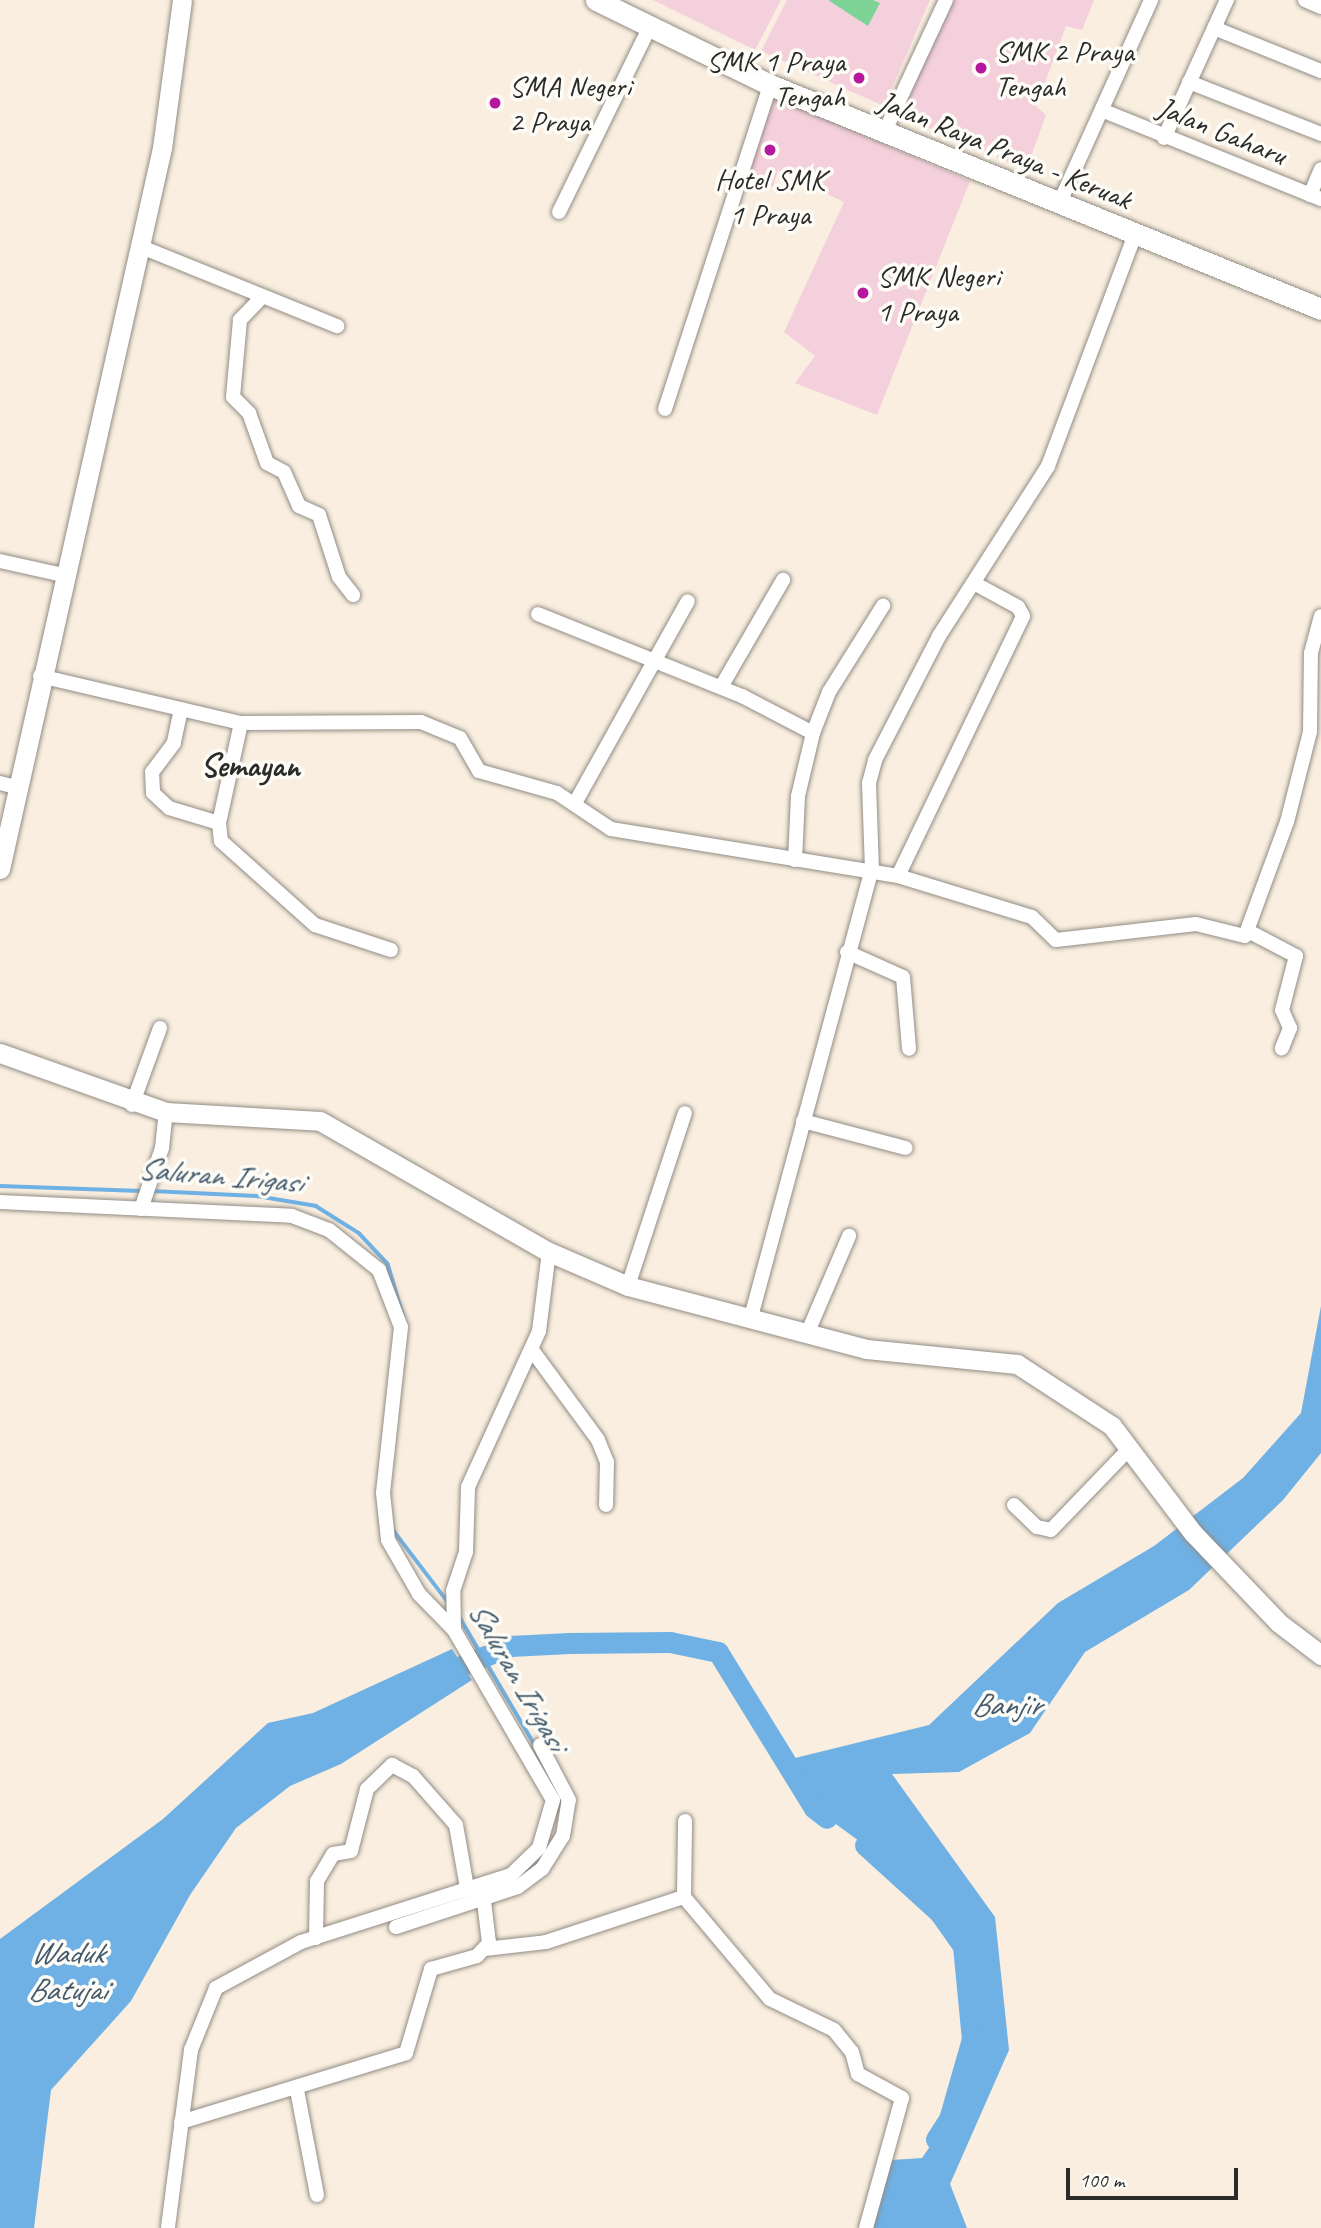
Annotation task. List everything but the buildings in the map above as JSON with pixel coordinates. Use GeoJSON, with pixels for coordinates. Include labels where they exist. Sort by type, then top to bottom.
{"type":"FeatureCollection","features":[{"type":"Feature","properties":{"kind":"main road","name":"Jalan Raya Praya - Keruak"},"geometry":{"type":"LineString","coordinates":[[596,0],[770,85],[1321,309]]}},
{"type":"Feature","properties":{"kind":"street"},"geometry":{"type":"LineString","coordinates":[[0,869],[8,785],[40,676],[162,148],[182,0]]}},
{"type":"Feature","properties":{"kind":"street"},"geometry":{"type":"LineString","coordinates":[[884,133],[946,0]]}},
{"type":"Feature","properties":{"kind":"street"},"geometry":{"type":"LineString","coordinates":[[1059,204],[1104,111],[1152,0]]}},
{"type":"Feature","properties":{"kind":"street"},"geometry":{"type":"LineString","coordinates":[[1164,138],[1227,0]]}},
{"type":"Feature","properties":{"kind":"street"},"geometry":{"type":"LineString","coordinates":[[1305,0],[1321,7]]}},
{"type":"Feature","properties":{"kind":"street"},"geometry":{"type":"LineString","coordinates":[[559,212],[650,26]]}},
{"type":"Feature","properties":{"kind":"street"},"geometry":{"type":"LineString","coordinates":[[1214,28],[1321,71]]}},
{"type":"Feature","properties":{"kind":"street"},"geometry":{"type":"LineString","coordinates":[[1189,82],[1321,134]]}},
{"type":"Feature","properties":{"kind":"street"},"geometry":{"type":"LineString","coordinates":[[665,409],[770,85]]}},
{"type":"Feature","properties":{"kind":"street","name":"Jalan Gaharu"},"geometry":{"type":"LineString","coordinates":[[1104,111],[1164,138],[1315,197]]}},
{"type":"Feature","properties":{"kind":"street"},"geometry":{"type":"LineString","coordinates":[[1315,197],[1321,169]]}},
{"type":"Feature","properties":{"kind":"street"},"geometry":{"type":"LineString","coordinates":[[751,1317],[847,952],[872,870],[869,783],[875,760],[974,583],[1048,466],[1135,234]]}},
{"type":"Feature","properties":{"kind":"street"},"geometry":{"type":"LineString","coordinates":[[139,246],[337,326]]}},
{"type":"Feature","properties":{"kind":"street"},"geometry":{"type":"LineString","coordinates":[[262,297],[240,320],[233,397],[249,414],[267,463],[284,472],[299,506],[319,515],[339,577],[353,595]]}},
{"type":"Feature","properties":{"kind":"street"},"geometry":{"type":"LineString","coordinates":[[0,561],[63,575]]}},
{"type":"Feature","properties":{"kind":"street"},"geometry":{"type":"LineString","coordinates":[[721,687],[783,580]]}},
{"type":"Feature","properties":{"kind":"street"},"geometry":{"type":"LineString","coordinates":[[898,876],[1023,616],[1018,607],[974,583]]}},
{"type":"Feature","properties":{"kind":"street"},"geometry":{"type":"LineString","coordinates":[[575,803],[688,601]]}},
{"type":"Feature","properties":{"kind":"street"},"geometry":{"type":"LineString","coordinates":[[795,860],[798,796],[813,733],[829,692],[883,606]]}},
{"type":"Feature","properties":{"kind":"street"},"geometry":{"type":"LineString","coordinates":[[538,614],[721,687],[813,733]]}},
{"type":"Feature","properties":{"kind":"street"},"geometry":{"type":"LineString","coordinates":[[1250,932],[1311,727],[1311,653],[1321,616]]}},
{"type":"Feature","properties":{"kind":"street"},"geometry":{"type":"LineString","coordinates":[[40,676],[241,723],[421,722],[460,737],[479,771],[575,803],[604,826],[653,840],[872,870],[898,876],[1032,917],[1056,940],[1196,924],[1250,932],[1296,956],[1282,1010],[1290,1028],[1282,1048]]}},
{"type":"Feature","properties":{"kind":"street"},"geometry":{"type":"LineString","coordinates":[[181,709],[173,743],[152,772],[153,793],[169,808],[219,823]]}},
{"type":"Feature","properties":{"kind":"street"},"geometry":{"type":"LineString","coordinates":[[241,723],[219,823],[225,846],[315,925],[391,950]]}},
{"type":"Feature","properties":{"kind":"street"},"geometry":{"type":"LineString","coordinates":[[847,952],[904,977],[909,1049]]}},
{"type":"Feature","properties":{"kind":"street"},"geometry":{"type":"LineString","coordinates":[[132,1104],[160,1028]]}},
{"type":"Feature","properties":{"kind":"street"},"geometry":{"type":"LineString","coordinates":[[0,1053],[132,1104],[166,1112],[320,1121],[549,1252],[628,1286],[866,1349],[1017,1364],[1083,1403],[1131,1447],[1193,1533],[1279,1623],[1321,1655]]}},
{"type":"Feature","properties":{"kind":"street"},"geometry":{"type":"LineString","coordinates":[[141,1209],[162,1148],[166,1112]]}},
{"type":"Feature","properties":{"kind":"street"},"geometry":{"type":"LineString","coordinates":[[628,1286],[685,1112]]}},
{"type":"Feature","properties":{"kind":"street"},"geometry":{"type":"LineString","coordinates":[[803,1121],[906,1148]]}},
{"type":"Feature","properties":{"kind":"street"},"geometry":{"type":"LineString","coordinates":[[0,1202],[301,1219],[329,1230],[379,1270],[401,1327],[383,1493],[388,1540],[419,1594],[454,1620],[502,1706],[547,1770]]}},
{"type":"Feature","properties":{"kind":"street"},"geometry":{"type":"LineString","coordinates":[[807,1334],[849,1236]]}},
{"type":"Feature","properties":{"kind":"street"},"geometry":{"type":"LineString","coordinates":[[454,1620],[464,1563],[472,1474],[532,1350],[544,1309],[549,1252]]}},
{"type":"Feature","properties":{"kind":"street"},"geometry":{"type":"LineString","coordinates":[[532,1350],[598,1440],[607,1462],[606,1504]]}},
{"type":"Feature","properties":{"kind":"street"},"geometry":{"type":"LineString","coordinates":[[1014,1505],[1037,1527],[1051,1530],[1131,1447]]}},
{"type":"Feature","properties":{"kind":"street"},"geometry":{"type":"LineString","coordinates":[[396,1927],[518,1871],[545,1837],[554,1808],[540,1745]]}},
{"type":"Feature","properties":{"kind":"street"},"geometry":{"type":"LineString","coordinates":[[316,1938],[315,1884],[333,1854],[351,1851],[367,1789],[392,1765],[413,1776],[456,1825],[480,1890],[485,1949]]}},
{"type":"Feature","properties":{"kind":"street"},"geometry":{"type":"LineString","coordinates":[[685,1821],[684,1897],[770,1999],[834,2030],[852,2052],[858,2074],[902,2098],[866,2228]]}},
{"type":"Feature","properties":{"kind":"street"},"geometry":{"type":"LineString","coordinates":[[168,2228],[185,2121],[191,2050],[210,1995],[279,1951],[480,1890]]}},
{"type":"Feature","properties":{"kind":"street"},"geometry":{"type":"LineString","coordinates":[[185,2121],[297,2090],[406,2053],[431,1969],[485,1949],[546,1942],[684,1897]]}},
{"type":"Feature","properties":{"kind":"street"},"geometry":{"type":"LineString","coordinates":[[297,2090],[317,2195]]}},
{"type":"Feature","properties":{"kind":"shaded area"},"geometry":{"type":"Polygon","coordinates":[[[653,0],[781,0],[755,50],[653,0]]]}},
{"type":"Feature","properties":{"kind":"shaded area","name":"SMK 1 Praya Tengah"},"geometry":{"type":"Polygon","coordinates":[[[787,0],[930,0],[884,106],[761,51],[787,0]]]}},
{"type":"Feature","properties":{"kind":"shaded area","name":"SMK 2 Praya Tengah"},"geometry":{"type":"Polygon","coordinates":[[[945,0],[1094,0],[1082,30],[1066,26],[1036,106],[1046,115],[1026,170],[892,112],[945,0]]]}},
{"type":"Feature","properties":{"kind":"shaded area","name":"SMK Negeri 1 Praya"},"geometry":{"type":"Polygon","coordinates":[[[766,94],[970,181],[877,415],[795,383],[815,356],[784,332],[844,202],[778,170],[773,187],[738,165],[766,94]]]}},
{"type":"Feature","properties":{"kind":"green space"},"geometry":{"type":"Polygon","coordinates":[[[828,0],[873,0],[880,3],[868,26],[828,0]]]}},
{"type":"Feature","properties":{"kind":"water","name":"Banjir"},"geometry":{"type":"Polygon","coordinates":[[[1321,1306],[1321,1453],[1283,1500],[1189,1590],[1085,1652],[1030,1733],[959,1772],[892,1774],[995,1917],[1009,2050],[950,2184],[967,2228],[865,2228],[877,2161],[922,2158],[949,2119],[972,2039],[963,1946],[939,1912],[885,1860],[814,1808],[783,1761],[929,1725],[1058,1603],[1154,1546],[1243,1478],[1301,1413],[1321,1306]]]}},
{"type":"Feature","properties":{"kind":"water","name":"Waduk Batujai"},"geometry":{"type":"Polygon","coordinates":[[[452,1649],[472,1680],[341,1764],[290,1786],[236,1828],[190,1895],[131,2001],[51,2090],[34,2228],[0,2228],[0,1939],[163,1819],[268,1723],[313,1713],[452,1649]]]}},
{"type":"Feature","properties":{"kind":"waterway","name":"Saluran Irigasi"},"geometry":{"type":"LineString","coordinates":[[0,1186],[141,1191]]}},
{"type":"Feature","properties":{"kind":"waterway","name":"Saluran Irigasi"},"geometry":{"type":"LineString","coordinates":[[152,1191],[257,1196],[316,1206],[359,1233],[388,1264],[404,1318]]}},
{"type":"Feature","properties":{"kind":"waterway"},"geometry":{"type":"LineString","coordinates":[[394,1531],[448,1602]]}},
{"type":"Feature","properties":{"kind":"waterway","name":"Saluran Irigasi"},"geometry":{"type":"LineString","coordinates":[[459,1616],[535,1745]]}},
{"type":"Feature","properties":{"kind":"waterway"},"geometry":{"type":"LineString","coordinates":[[463,1665],[510,1646],[670,1642],[718,1652],[814,1808],[827,1818]]}},
{"type":"Feature","properties":{"kind":"waterway"},"geometry":{"type":"LineString","coordinates":[[865,1845],[939,1912],[963,1946],[972,2039],[949,2119],[936,2139]]}},
{"type":"Feature","properties":{"kind":"place","name":"SMK 2 Praya Tengah"},"geometry":{"type":"Point","coordinates":[981,68]}},
{"type":"Feature","properties":{"kind":"place","name":"SMK 1 Praya Tengah"},"geometry":{"type":"Point","coordinates":[859,78]}},
{"type":"Feature","properties":{"kind":"place","name":"SMA Negeri 2 Praya"},"geometry":{"type":"Point","coordinates":[495,103]}},
{"type":"Feature","properties":{"kind":"place","name":"Hotel SMK 1 Praya"},"geometry":{"type":"Point","coordinates":[770,150]}},
{"type":"Feature","properties":{"kind":"place","name":"SMK Negeri 1 Praya"},"geometry":{"type":"Point","coordinates":[863,293]}},
{"type":"Feature","properties":{"kind":"district","name":"Semayan"},"geometry":{"type":"Point","coordinates":[250,766]}}]}
